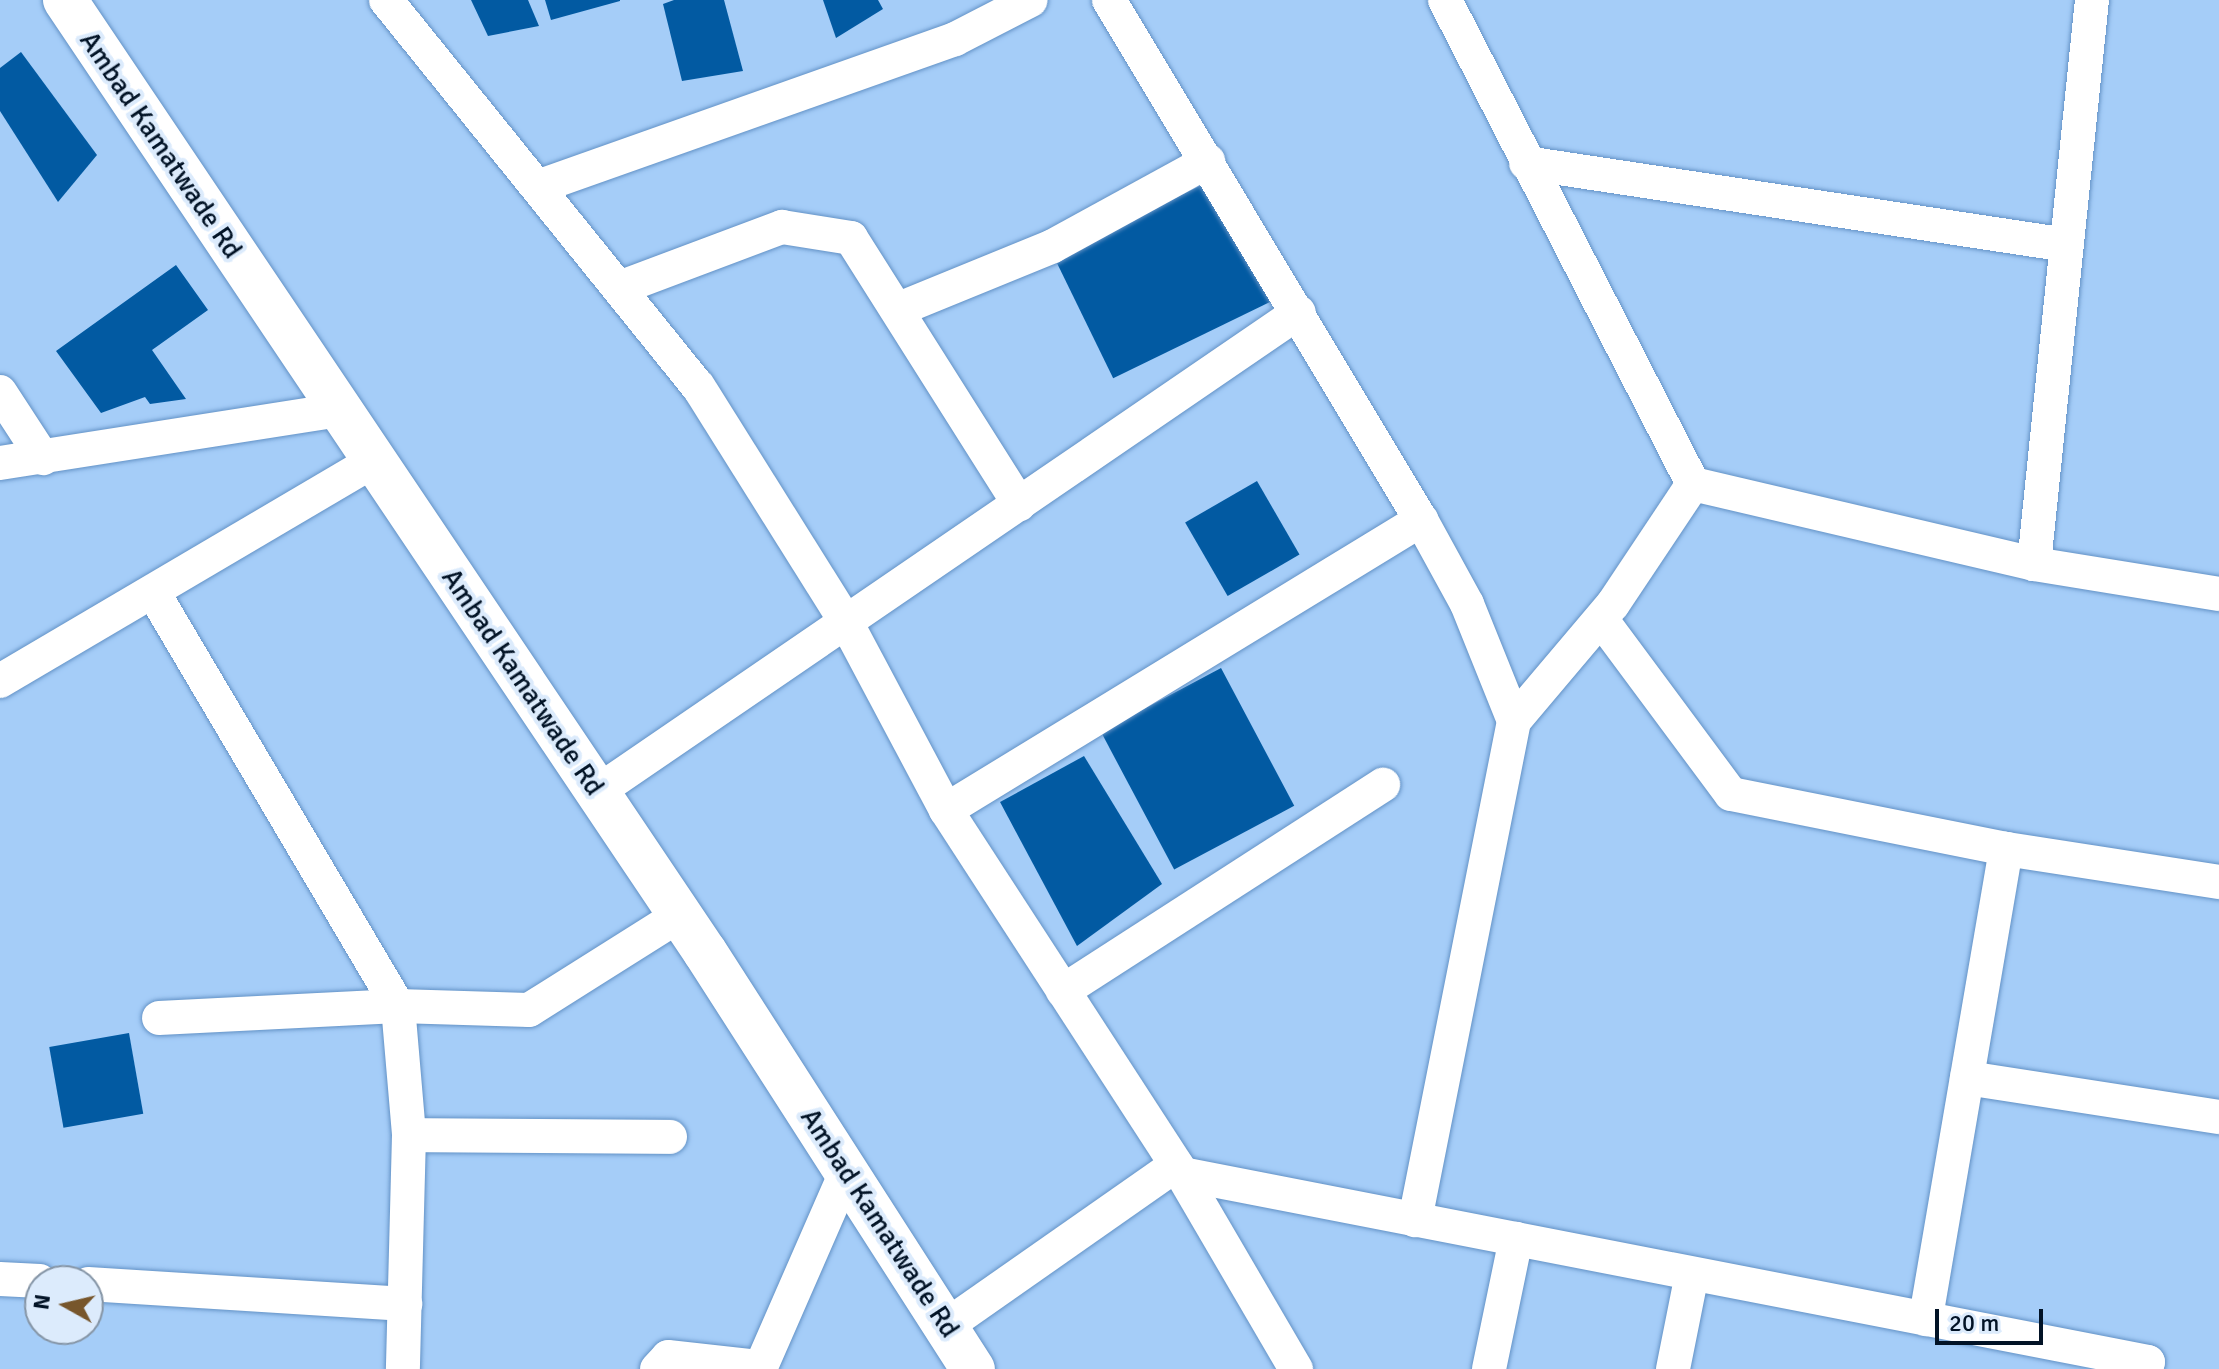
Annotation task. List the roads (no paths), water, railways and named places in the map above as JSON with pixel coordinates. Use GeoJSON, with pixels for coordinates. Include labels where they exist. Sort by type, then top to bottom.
{"type":"FeatureCollection","features":[{"type":"Feature","properties":{"kind":"street","name":"Ambad Kamatwade Rd"},"geometry":{"type":"LineString","coordinates":[[65,0],[680,915],[973,1369]]}},
{"type":"Feature","properties":{"kind":"street"},"geometry":{"type":"LineString","coordinates":[[386,0],[622,287],[698,386],[846,622],[946,810],[1179,1170],[1296,1369]]}},
{"type":"Feature","properties":{"kind":"street"},"geometry":{"type":"LineString","coordinates":[[540,186],[955,39],[1031,0]]}},
{"type":"Feature","properties":{"kind":"street"},"geometry":{"type":"LineString","coordinates":[[1109,0],[1299,312],[1421,520],[1467,604],[1514,721]]}},
{"type":"Feature","properties":{"kind":"street"},"geometry":{"type":"LineString","coordinates":[[1445,0],[1693,484],[2034,564],[2219,594]]}},
{"type":"Feature","properties":{"kind":"street"},"geometry":{"type":"LineString","coordinates":[[2034,564],[2092,0]]}},
{"type":"Feature","properties":{"kind":"street"},"geometry":{"type":"LineString","coordinates":[[899,309],[1053,246],[1208,161]]}},
{"type":"Feature","properties":{"kind":"street"},"geometry":{"type":"LineString","coordinates":[[1526,163],[2067,245]]}},
{"type":"Feature","properties":{"kind":"street"},"geometry":{"type":"LineString","coordinates":[[622,287],[782,227],[810,227],[851,238],[899,309],[1019,504]]}},
{"type":"Feature","properties":{"kind":"street"},"geometry":{"type":"LineString","coordinates":[[597,792],[1299,312]]}},
{"type":"Feature","properties":{"kind":"street"},"geometry":{"type":"LineString","coordinates":[[0,392],[43,458]]}},
{"type":"Feature","properties":{"kind":"street"},"geometry":{"type":"LineString","coordinates":[[0,463],[338,410]]}},
{"type":"Feature","properties":{"kind":"street"},"geometry":{"type":"LineString","coordinates":[[0,681],[374,461]]}},
{"type":"Feature","properties":{"kind":"street"},"geometry":{"type":"LineString","coordinates":[[1415,1220],[1514,721],[1601,619],[1693,484]]}},
{"type":"Feature","properties":{"kind":"street"},"geometry":{"type":"LineString","coordinates":[[946,810],[1421,520]]}},
{"type":"Feature","properties":{"kind":"street"},"geometry":{"type":"LineString","coordinates":[[153,592],[398,1006],[409,1135],[403,1369]]}},
{"type":"Feature","properties":{"kind":"street"},"geometry":{"type":"LineString","coordinates":[[1601,619],[1731,794],[2006,849],[2219,882]]}},
{"type":"Feature","properties":{"kind":"street"},"geometry":{"type":"LineString","coordinates":[[1063,991],[1383,785]]}},
{"type":"Feature","properties":{"kind":"street"},"geometry":{"type":"LineString","coordinates":[[1926,1319],[2006,849]]}},
{"type":"Feature","properties":{"kind":"street"},"geometry":{"type":"LineString","coordinates":[[159,1018],[398,1006],[529,1010],[680,915]]}},
{"type":"Feature","properties":{"kind":"street"},"geometry":{"type":"LineString","coordinates":[[1967,1078],[2219,1117]]}},
{"type":"Feature","properties":{"kind":"street"},"geometry":{"type":"LineString","coordinates":[[409,1135],[670,1137]]}},
{"type":"Feature","properties":{"kind":"street"},"geometry":{"type":"LineString","coordinates":[[946,1326],[1179,1170],[1415,1220],[2148,1362],[2146,1369]]}},
{"type":"Feature","properties":{"kind":"street"},"geometry":{"type":"LineString","coordinates":[[657,1369],[668,1357],[760,1368],[846,1172]]}},
{"type":"Feature","properties":{"kind":"street"},"geometry":{"type":"LineString","coordinates":[[1489,1369],[1516,1239]]}},
{"type":"Feature","properties":{"kind":"street"},"geometry":{"type":"LineString","coordinates":[[1673,1369],[1692,1274]]}},
{"type":"Feature","properties":{"kind":"street"},"geometry":{"type":"LineString","coordinates":[[0,1279],[24,1280]]}},
{"type":"Feature","properties":{"kind":"street"},"geometry":{"type":"LineString","coordinates":[[104,1285],[405,1304]]}}]}
